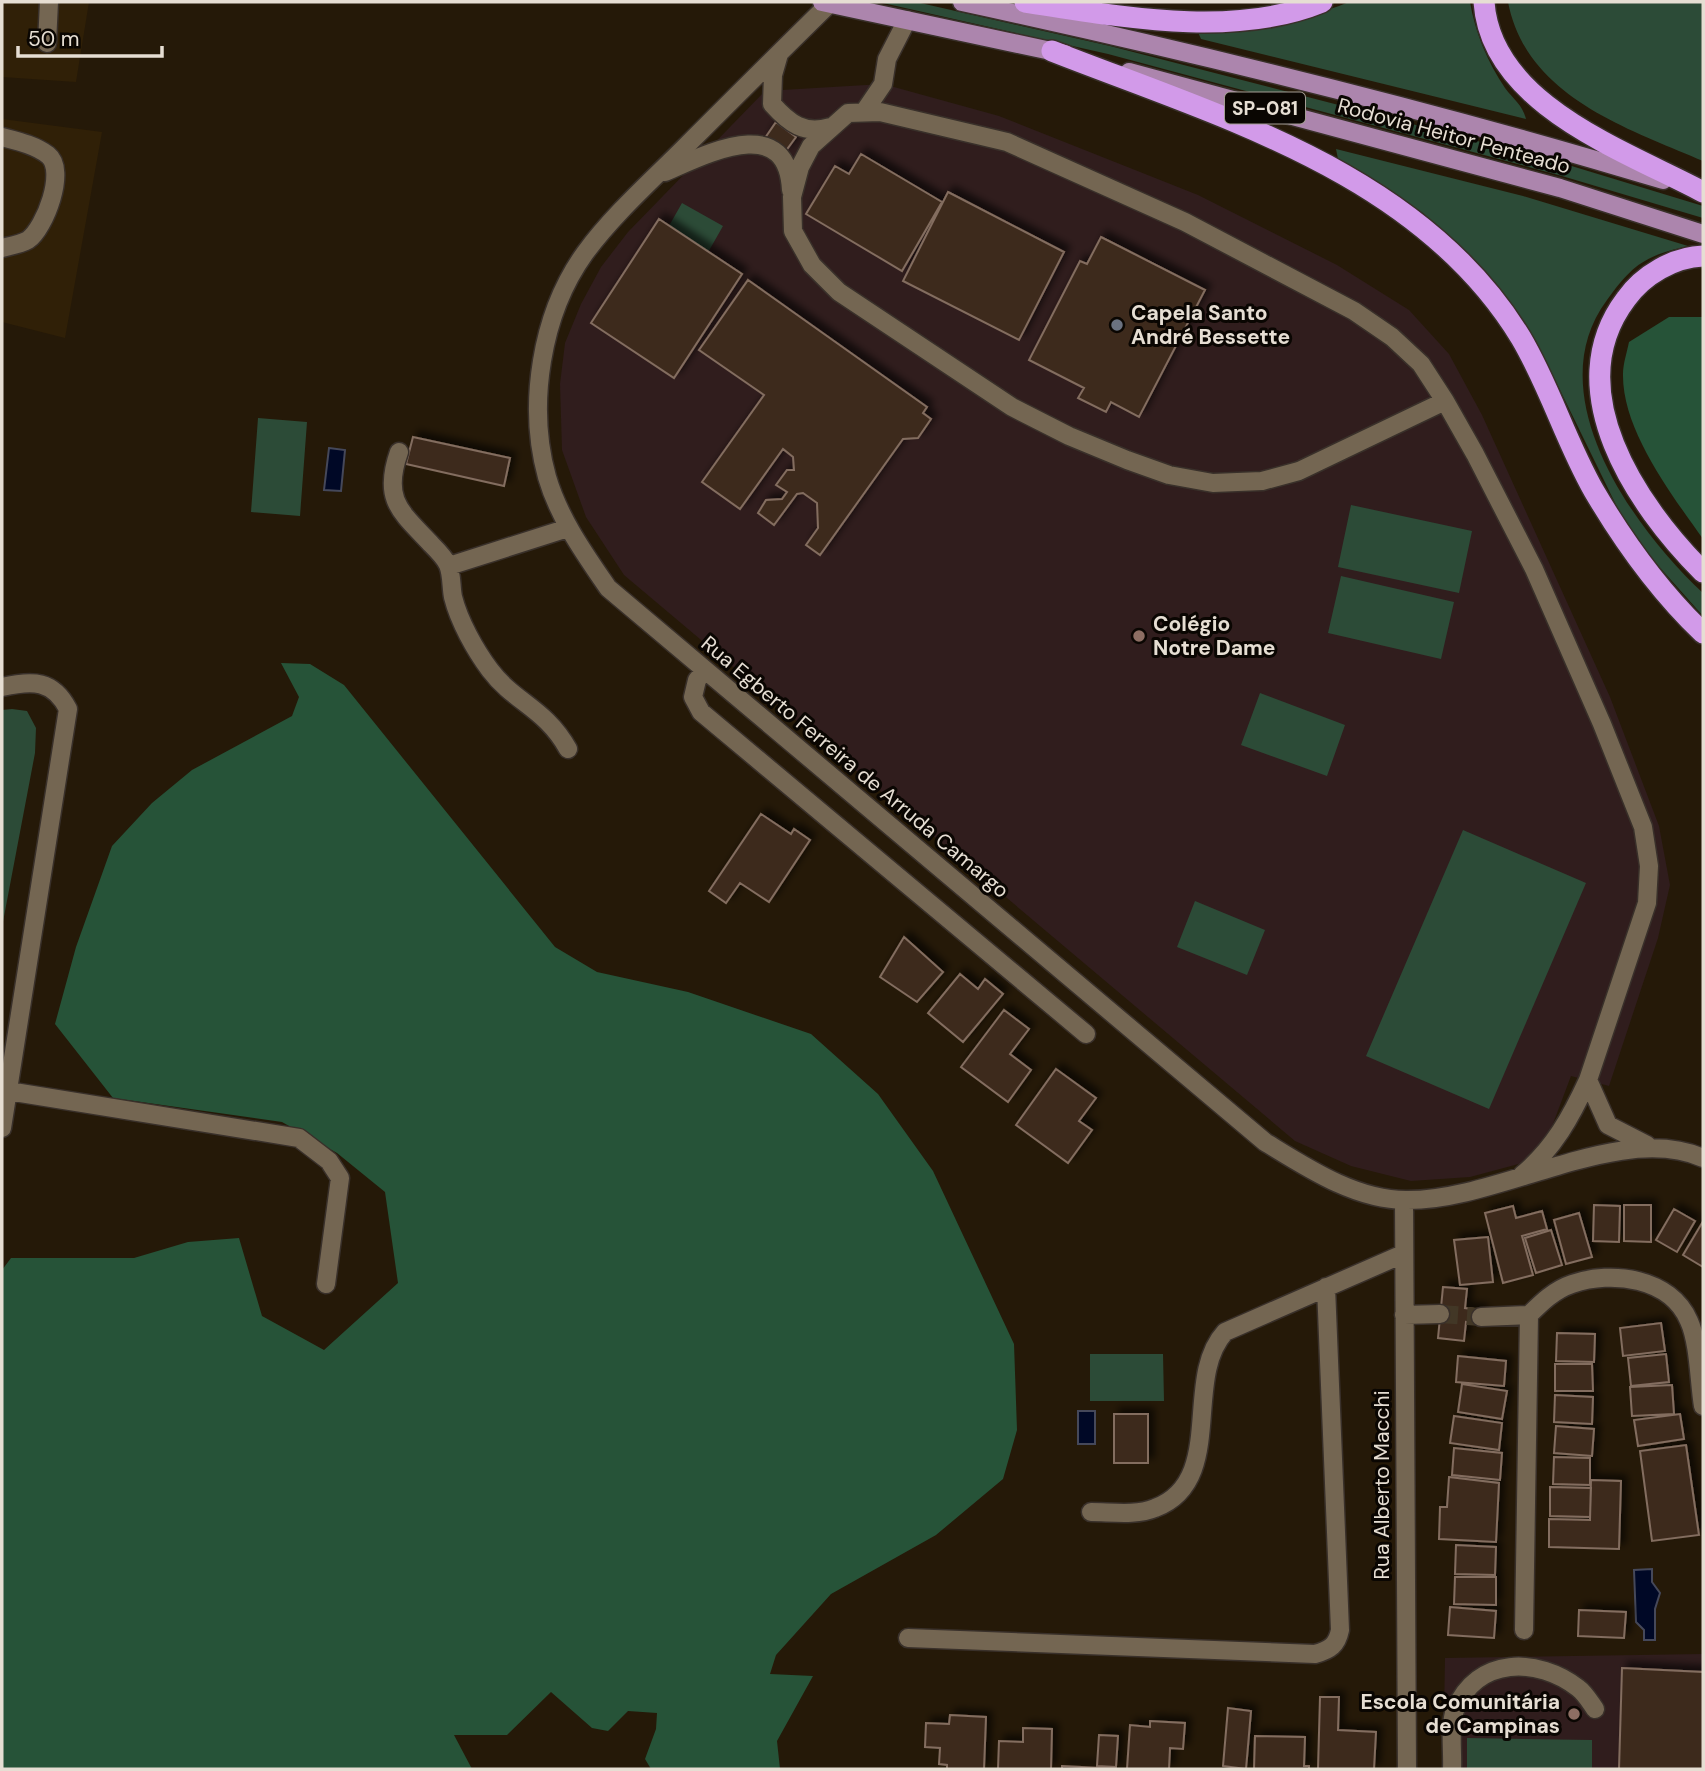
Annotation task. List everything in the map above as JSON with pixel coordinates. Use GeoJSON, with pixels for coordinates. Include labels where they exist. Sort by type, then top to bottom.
{"type":"FeatureCollection","features":[{"type":"Feature","properties":{"kind":"highway"},"geometry":{"type":"LineString","coordinates":[[1026,2],[1137,18],[1193,22],[1235,20],[1322,2]]}},
{"type":"Feature","properties":{"kind":"highway"},"geometry":{"type":"LineString","coordinates":[[1484,2],[1495,38],[1511,72],[1539,100],[1565,120],[1703,192]]}},
{"type":"Feature","properties":{"kind":"highway"},"geometry":{"type":"LineString","coordinates":[[1052,51],[1258,132],[1340,171],[1407,216],[1441,245],[1496,302],[1520,336],[1540,372],[1594,490],[1653,580],[1703,633]]}},
{"type":"Feature","properties":{"kind":"highway"},"geometry":{"type":"LineString","coordinates":[[1703,256],[1675,262],[1651,274],[1629,294],[1613,316],[1600,350],[1597,381],[1603,414],[1615,447],[1644,499],[1682,551],[1703,572]]}},
{"type":"Feature","properties":{"kind":"main road","name":"Rodovia Heitor Penteado"},"geometry":{"type":"LineString","coordinates":[[962,2],[1188,51],[1525,138],[1703,192]]}},
{"type":"Feature","properties":{"kind":"main road","name":"Rodovia Heitor Penteado"},"geometry":{"type":"LineString","coordinates":[[826,3],[1052,51],[1560,188],[1703,234]]}},
{"type":"Feature","properties":{"kind":"street"},"geometry":{"type":"LineString","coordinates":[[47,43],[49,2]]}},
{"type":"Feature","properties":{"kind":"street","name":"Rua Egberto Ferreira de Arruda Camargo"},"geometry":{"type":"LineString","coordinates":[[826,3],[657,175],[584,254],[560,298],[545,347],[538,402],[539,439],[548,479],[568,528],[608,588],[1265,1142],[1315,1173],[1364,1192],[1404,1200],[1455,1196],[1515,1181],[1614,1150],[1651,1147],[1703,1158]]}},
{"type":"Feature","properties":{"kind":"street"},"geometry":{"type":"LineString","coordinates":[[864,113],[883,84],[887,59],[907,20]]}},
{"type":"Feature","properties":{"kind":"street"},"geometry":{"type":"LineString","coordinates":[[779,52],[773,75],[772,104],[784,118],[800,128],[816,131],[830,127]]}},
{"type":"Feature","properties":{"kind":"street"},"geometry":{"type":"LineString","coordinates":[[792,197],[800,167],[811,146],[848,113],[880,111],[1007,142],[1185,222],[1354,312],[1392,337],[1421,364],[1445,401],[1534,569],[1602,724],[1643,827],[1649,866],[1647,903],[1588,1080],[1564,1129],[1548,1152],[1515,1181]]}},
{"type":"Feature","properties":{"kind":"street"},"geometry":{"type":"LineString","coordinates":[[2,137],[29,145],[48,155],[56,174],[48,209],[37,231],[27,241],[2,248]]}},
{"type":"Feature","properties":{"kind":"street"},"geometry":{"type":"LineString","coordinates":[[657,175],[722,149],[745,143],[763,145],[780,156],[790,171],[793,232],[812,265],[839,292],[1012,407],[1069,436],[1169,475],[1213,482],[1262,481],[1299,471],[1445,401]]}},
{"type":"Feature","properties":{"kind":"street"},"geometry":{"type":"LineString","coordinates":[[399,452],[393,470],[392,488],[399,508],[408,524],[427,540],[449,566],[454,600],[488,668],[505,689],[546,718],[568,749]]}},
{"type":"Feature","properties":{"kind":"street"},"geometry":{"type":"LineString","coordinates":[[449,566],[568,528]]}},
{"type":"Feature","properties":{"kind":"street"},"geometry":{"type":"LineString","coordinates":[[705,670],[697,680],[693,698],[701,712],[1086,1034]]}},
{"type":"Feature","properties":{"kind":"street"},"geometry":{"type":"LineString","coordinates":[[2,687],[45,684],[60,693],[68,709],[2,1128]]}},
{"type":"Feature","properties":{"kind":"street"},"geometry":{"type":"LineString","coordinates":[[1588,1080],[1608,1125],[1626,1137],[1651,1147]]}},
{"type":"Feature","properties":{"kind":"street"},"geometry":{"type":"LineString","coordinates":[[8,1091],[299,1138],[329,1161],[340,1178],[326,1284]]}},
{"type":"Feature","properties":{"kind":"street","name":"Rua Alberto Macchi"},"geometry":{"type":"LineString","coordinates":[[1404,1200],[1407,1769]]}},
{"type":"Feature","properties":{"kind":"street"},"geometry":{"type":"LineString","coordinates":[[1091,1512],[1142,1512],[1157,1508],[1181,1490],[1195,1465],[1208,1363],[1217,1340],[1236,1325],[1403,1254]]}},
{"type":"Feature","properties":{"kind":"street"},"geometry":{"type":"LineString","coordinates":[[1481,1317],[1529,1315],[1546,1298],[1571,1284],[1601,1277],[1630,1278],[1656,1288],[1678,1301],[1690,1323],[1703,1406]]}},
{"type":"Feature","properties":{"kind":"street"},"geometry":{"type":"LineString","coordinates":[[908,1638],[1315,1654],[1328,1651],[1337,1642],[1340,1630],[1326,1287]]}},
{"type":"Feature","properties":{"kind":"street"},"geometry":{"type":"LineString","coordinates":[[1404,1315],[1440,1314]]}},
{"type":"Feature","properties":{"kind":"street"},"geometry":{"type":"LineString","coordinates":[[1524,1630],[1529,1315]]}},
{"type":"Feature","properties":{"kind":"street"},"geometry":{"type":"LineString","coordinates":[[1452,1769],[1454,1712],[1469,1686],[1485,1674],[1505,1666],[1533,1666],[1580,1689],[1595,1709]]}},
{"type":"Feature","properties":{"kind":"shaded area"},"geometry":{"type":"Polygon","coordinates":[[[2,2],[89,2],[76,82],[2,77],[2,2]]]}},
{"type":"Feature","properties":{"kind":"shaded area","name":"Colégio Notre Dame"},"geometry":{"type":"Polygon","coordinates":[[[883,84],[999,116],[1198,195],[1337,265],[1409,310],[1449,354],[1482,415],[1610,697],[1659,826],[1670,885],[1658,938],[1609,1086],[1571,1076],[1548,1137],[1526,1162],[1470,1177],[1411,1181],[1351,1166],[1295,1141],[624,575],[586,517],[562,450],[560,384],[565,343],[581,304],[601,267],[628,232],[765,91],[883,84]]]}},
{"type":"Feature","properties":{"kind":"shaded area"},"geometry":{"type":"Polygon","coordinates":[[[2,119],[102,132],[65,338],[2,322],[2,119]]]}},
{"type":"Feature","properties":{"kind":"shaded area","name":"Escola Comunitária de Campinas"},"geometry":{"type":"Polygon","coordinates":[[[1703,1654],[1703,1769],[1443,1769],[1445,1658],[1703,1654]]]}},
{"type":"Feature","properties":{"kind":"green space"},"geometry":{"type":"Polygon","coordinates":[[[916,2],[1110,46],[1565,164],[1703,206],[1703,218],[1562,176],[1108,54],[883,3],[916,2]]]}},
{"type":"Feature","properties":{"kind":"green space"},"geometry":{"type":"Polygon","coordinates":[[[1349,2],[1470,2],[1475,25],[1488,58],[1526,119],[1201,39],[1197,30],[1292,19],[1349,2]]]}},
{"type":"Feature","properties":{"kind":"green space"},"geometry":{"type":"Polygon","coordinates":[[[1508,2],[1703,2],[1703,161],[1612,121],[1557,85],[1535,62],[1518,34],[1508,2]]]}},
{"type":"Feature","properties":{"kind":"green space"},"geometry":{"type":"Polygon","coordinates":[[[1336,149],[1523,196],[1688,246],[1641,263],[1616,288],[1588,337],[1583,376],[1588,417],[1602,457],[1623,497],[1649,533],[1703,593],[1703,616],[1647,553],[1619,511],[1540,349],[1515,311],[1486,276],[1423,213],[1338,159],[1336,149]]]}},
{"type":"Feature","properties":{"kind":"green space"},"geometry":{"type":"Polygon","coordinates":[[[682,203],[723,226],[660,337],[619,314],[682,203]]]}},
{"type":"Feature","properties":{"kind":"green space"},"geometry":{"type":"Polygon","coordinates":[[[1669,317],[1703,317],[1703,539],[1651,461],[1631,417],[1625,395],[1623,370],[1629,342],[1669,317]]]}},
{"type":"Feature","properties":{"kind":"green space"},"geometry":{"type":"Polygon","coordinates":[[[258,418],[307,422],[300,516],[251,512],[258,418]]]}},
{"type":"Feature","properties":{"kind":"green space"},"geometry":{"type":"Polygon","coordinates":[[[1351,505],[1472,531],[1459,593],[1338,567],[1351,505]]]}},
{"type":"Feature","properties":{"kind":"green space"},"geometry":{"type":"Polygon","coordinates":[[[1341,576],[1454,602],[1441,659],[1328,633],[1341,576]]]}},
{"type":"Feature","properties":{"kind":"green space"},"geometry":{"type":"Polygon","coordinates":[[[281,663],[310,664],[344,685],[555,947],[597,972],[688,992],[811,1034],[878,1094],[933,1171],[1014,1344],[1017,1430],[1003,1479],[936,1535],[831,1594],[776,1655],[770,1674],[813,1676],[777,1741],[780,1769],[651,1769],[645,1759],[656,1729],[657,1713],[628,1711],[608,1731],[592,1728],[551,1692],[507,1735],[454,1735],[472,1769],[2,1769],[2,1270],[11,1258],[134,1258],[188,1242],[239,1238],[262,1316],[324,1350],[398,1283],[385,1192],[337,1153],[282,1122],[113,1098],[55,1024],[76,947],[112,846],[152,803],[192,770],[292,716],[299,697],[281,663]]]}},
{"type":"Feature","properties":{"kind":"green space"},"geometry":{"type":"Polygon","coordinates":[[[1260,693],[1345,725],[1327,776],[1241,745],[1260,693]]]}},
{"type":"Feature","properties":{"kind":"green space"},"geometry":{"type":"Polygon","coordinates":[[[2,710],[27,711],[36,728],[35,753],[2,927],[2,710]]]}},
{"type":"Feature","properties":{"kind":"green space"},"geometry":{"type":"Polygon","coordinates":[[[1463,830],[1586,883],[1489,1109],[1366,1056],[1463,830]]]}},
{"type":"Feature","properties":{"kind":"green space"},"geometry":{"type":"Polygon","coordinates":[[[1195,901],[1265,930],[1247,975],[1177,947],[1195,901]]]}},
{"type":"Feature","properties":{"kind":"green space"},"geometry":{"type":"Polygon","coordinates":[[[1090,1354],[1163,1354],[1164,1401],[1090,1401],[1090,1354]]]}},
{"type":"Feature","properties":{"kind":"green space"},"geometry":{"type":"Polygon","coordinates":[[[1467,1738],[1592,1740],[1592,1769],[1467,1769],[1467,1738]]]}},
{"type":"Feature","properties":{"kind":"water"},"geometry":{"type":"Polygon","coordinates":[[[329,448],[345,450],[341,491],[324,490],[329,448]]]}},
{"type":"Feature","properties":{"kind":"water"},"geometry":{"type":"Polygon","coordinates":[[[1078,1411],[1095,1411],[1095,1444],[1078,1444],[1078,1411]]]}},
{"type":"Feature","properties":{"kind":"water"},"geometry":{"type":"Polygon","coordinates":[[[1652,1569],[1652,1582],[1660,1593],[1655,1609],[1655,1640],[1644,1640],[1644,1630],[1636,1622],[1634,1570],[1652,1569]]]}},
{"type":"Feature","properties":{"kind":"building"},"geometry":{"type":"Polygon","coordinates":[[[776,122],[796,137],[785,152],[765,138],[776,122]]]}},
{"type":"Feature","properties":{"kind":"building"},"geometry":{"type":"Polygon","coordinates":[[[861,154],[942,202],[902,271],[806,214],[835,166],[849,174],[861,154]]]}},
{"type":"Feature","properties":{"kind":"building"},"geometry":{"type":"Polygon","coordinates":[[[948,192],[1064,252],[1019,340],[903,281],[948,192]]]}},
{"type":"Feature","properties":{"kind":"building"},"geometry":{"type":"Polygon","coordinates":[[[659,219],[742,274],[674,378],[591,323],[659,219]]]}},
{"type":"Feature","properties":{"kind":"building","name":"Capela Santo André Bessette"},"geometry":{"type":"Polygon","coordinates":[[[1101,237],[1205,290],[1139,417],[1111,402],[1106,412],[1078,398],[1084,388],[1029,360],[1080,261],[1087,264],[1101,237]]]}},
{"type":"Feature","properties":{"kind":"building"},"geometry":{"type":"Polygon","coordinates":[[[748,280],[927,407],[923,413],[931,419],[918,438],[903,439],[820,555],[806,545],[818,528],[817,503],[803,493],[797,494],[774,525],[758,513],[766,500],[782,499],[787,492],[776,485],[787,470],[794,470],[793,457],[783,449],[740,509],[702,482],[764,395],[699,350],[748,280]]]}},
{"type":"Feature","properties":{"kind":"building"},"geometry":{"type":"Polygon","coordinates":[[[413,437],[510,458],[504,486],[406,464],[413,437]]]}},
{"type":"Feature","properties":{"kind":"building"},"geometry":{"type":"Polygon","coordinates":[[[761,814],[791,834],[794,829],[810,840],[769,902],[740,883],[726,903],[709,891],[761,814]]]}},
{"type":"Feature","properties":{"kind":"building"},"geometry":{"type":"Polygon","coordinates":[[[904,937],[943,972],[917,1002],[880,977],[904,937]]]}},
{"type":"Feature","properties":{"kind":"building"},"geometry":{"type":"Polygon","coordinates":[[[960,974],[978,989],[985,979],[1003,994],[963,1042],[928,1013],[960,974]]]}},
{"type":"Feature","properties":{"kind":"building"},"geometry":{"type":"Polygon","coordinates":[[[1004,1010],[1029,1029],[1010,1054],[1031,1070],[1008,1102],[961,1067],[1004,1010]]]}},
{"type":"Feature","properties":{"kind":"building"},"geometry":{"type":"Polygon","coordinates":[[[1056,1069],[1096,1098],[1079,1121],[1092,1130],[1068,1163],[1016,1125],[1056,1069]]]}},
{"type":"Feature","properties":{"kind":"building"},"geometry":{"type":"Polygon","coordinates":[[[1594,1205],[1620,1206],[1619,1242],[1593,1241],[1594,1205]]]}},
{"type":"Feature","properties":{"kind":"building"},"geometry":{"type":"Polygon","coordinates":[[[1624,1205],[1651,1205],[1651,1242],[1624,1241],[1624,1205]]]}},
{"type":"Feature","properties":{"kind":"building"},"geometry":{"type":"Polygon","coordinates":[[[1513,1206],[1516,1218],[1542,1211],[1547,1229],[1522,1236],[1533,1275],[1503,1283],[1485,1213],[1513,1206]]]}},
{"type":"Feature","properties":{"kind":"building"},"geometry":{"type":"Polygon","coordinates":[[[1674,1209],[1695,1221],[1677,1252],[1656,1240],[1674,1209]]]}},
{"type":"Feature","properties":{"kind":"building"},"geometry":{"type":"Polygon","coordinates":[[[1579,1213],[1592,1257],[1566,1264],[1554,1220],[1579,1213]]]}},
{"type":"Feature","properties":{"kind":"building"},"geometry":{"type":"Polygon","coordinates":[[[1703,1224],[1703,1267],[1683,1255],[1703,1224]]]}},
{"type":"Feature","properties":{"kind":"building"},"geometry":{"type":"Polygon","coordinates":[[[1551,1230],[1562,1265],[1536,1273],[1525,1238],[1551,1230]]]}},
{"type":"Feature","properties":{"kind":"building"},"geometry":{"type":"Polygon","coordinates":[[[1488,1237],[1493,1282],[1460,1285],[1454,1240],[1488,1237]]]}},
{"type":"Feature","properties":{"kind":"building"},"geometry":{"type":"Polygon","coordinates":[[[1443,1287],[1467,1289],[1465,1308],[1482,1310],[1481,1324],[1466,1322],[1464,1341],[1438,1338],[1443,1287]]]}},
{"type":"Feature","properties":{"kind":"building"},"geometry":{"type":"Polygon","coordinates":[[[1661,1323],[1665,1351],[1623,1356],[1620,1328],[1661,1323]]]}},
{"type":"Feature","properties":{"kind":"building"},"geometry":{"type":"Polygon","coordinates":[[[1557,1333],[1595,1334],[1594,1362],[1556,1361],[1557,1333]]]}},
{"type":"Feature","properties":{"kind":"building"},"geometry":{"type":"Polygon","coordinates":[[[1666,1354],[1669,1382],[1631,1386],[1628,1358],[1666,1354]]]}},
{"type":"Feature","properties":{"kind":"building"},"geometry":{"type":"Polygon","coordinates":[[[1458,1356],[1506,1361],[1504,1386],[1456,1382],[1458,1356]]]}},
{"type":"Feature","properties":{"kind":"building"},"geometry":{"type":"Polygon","coordinates":[[[1555,1364],[1592,1364],[1593,1391],[1555,1391],[1555,1364]]]}},
{"type":"Feature","properties":{"kind":"building"},"geometry":{"type":"Polygon","coordinates":[[[1462,1384],[1507,1391],[1502,1419],[1458,1412],[1462,1384]]]}},
{"type":"Feature","properties":{"kind":"building"},"geometry":{"type":"Polygon","coordinates":[[[1672,1385],[1674,1414],[1632,1416],[1630,1387],[1672,1385]]]}},
{"type":"Feature","properties":{"kind":"building"},"geometry":{"type":"Polygon","coordinates":[[[1555,1395],[1593,1397],[1592,1424],[1554,1422],[1555,1395]]]}},
{"type":"Feature","properties":{"kind":"building"},"geometry":{"type":"Polygon","coordinates":[[[1114,1414],[1148,1414],[1148,1463],[1114,1463],[1114,1414]]]}},
{"type":"Feature","properties":{"kind":"building"},"geometry":{"type":"Polygon","coordinates":[[[1680,1414],[1684,1439],[1638,1446],[1634,1420],[1680,1414]]]}},
{"type":"Feature","properties":{"kind":"building"},"geometry":{"type":"Polygon","coordinates":[[[1454,1416],[1502,1423],[1499,1450],[1450,1443],[1454,1416]]]}},
{"type":"Feature","properties":{"kind":"building"},"geometry":{"type":"Polygon","coordinates":[[[1556,1426],[1594,1429],[1592,1456],[1554,1453],[1556,1426]]]}},
{"type":"Feature","properties":{"kind":"building"},"geometry":{"type":"Polygon","coordinates":[[[1686,1445],[1699,1535],[1652,1541],[1640,1451],[1686,1445]]]}},
{"type":"Feature","properties":{"kind":"building"},"geometry":{"type":"Polygon","coordinates":[[[1454,1448],[1502,1453],[1500,1480],[1452,1475],[1454,1448]]]}},
{"type":"Feature","properties":{"kind":"building"},"geometry":{"type":"Polygon","coordinates":[[[1554,1457],[1590,1458],[1590,1485],[1553,1484],[1554,1457]]]}},
{"type":"Feature","properties":{"kind":"building"},"geometry":{"type":"Polygon","coordinates":[[[1449,1477],[1499,1483],[1496,1542],[1439,1539],[1440,1507],[1447,1507],[1449,1477]]]}},
{"type":"Feature","properties":{"kind":"building"},"geometry":{"type":"Polygon","coordinates":[[[1591,1480],[1621,1481],[1619,1549],[1549,1547],[1549,1519],[1590,1520],[1591,1480]]]}},
{"type":"Feature","properties":{"kind":"building"},"geometry":{"type":"Polygon","coordinates":[[[1550,1487],[1591,1488],[1590,1517],[1550,1516],[1550,1487]]]}},
{"type":"Feature","properties":{"kind":"building"},"geometry":{"type":"Polygon","coordinates":[[[1456,1545],[1496,1547],[1495,1575],[1455,1574],[1456,1545]]]}},
{"type":"Feature","properties":{"kind":"building"},"geometry":{"type":"Polygon","coordinates":[[[1455,1577],[1496,1577],[1496,1605],[1454,1604],[1455,1577]]]}},
{"type":"Feature","properties":{"kind":"building"},"geometry":{"type":"Polygon","coordinates":[[[1450,1607],[1496,1611],[1494,1638],[1448,1635],[1450,1607]]]}},
{"type":"Feature","properties":{"kind":"building"},"geometry":{"type":"Polygon","coordinates":[[[1579,1610],[1626,1612],[1624,1638],[1578,1636],[1579,1610]]]}},
{"type":"Feature","properties":{"kind":"building"},"geometry":{"type":"Polygon","coordinates":[[[1622,1668],[1703,1672],[1703,1769],[1619,1769],[1622,1668]]]}},
{"type":"Feature","properties":{"kind":"building"},"geometry":{"type":"Polygon","coordinates":[[[1320,1697],[1339,1697],[1338,1730],[1376,1732],[1374,1769],[1318,1769],[1320,1697]]]}},
{"type":"Feature","properties":{"kind":"building"},"geometry":{"type":"Polygon","coordinates":[[[1228,1708],[1251,1711],[1246,1769],[1223,1766],[1228,1708]]]}},
{"type":"Feature","properties":{"kind":"building"},"geometry":{"type":"Polygon","coordinates":[[[950,1715],[986,1717],[984,1769],[947,1769],[947,1765],[939,1764],[940,1748],[925,1747],[926,1723],[949,1724],[950,1715]]]}},
{"type":"Feature","properties":{"kind":"building"},"geometry":{"type":"Polygon","coordinates":[[[1150,1721],[1185,1723],[1183,1749],[1170,1748],[1169,1769],[1127,1769],[1130,1725],[1150,1727],[1150,1721]]]}},
{"type":"Feature","properties":{"kind":"building"},"geometry":{"type":"Polygon","coordinates":[[[1023,1728],[1052,1729],[1051,1769],[998,1769],[999,1741],[1023,1742],[1023,1728]]]}},
{"type":"Feature","properties":{"kind":"building"},"geometry":{"type":"Polygon","coordinates":[[[1099,1735],[1118,1736],[1116,1767],[1097,1766],[1099,1735]]]}},
{"type":"Feature","properties":{"kind":"building"},"geometry":{"type":"Polygon","coordinates":[[[1255,1736],[1305,1737],[1304,1766],[1309,1766],[1309,1769],[1254,1769],[1255,1736]]]}},
{"type":"Feature","properties":{"kind":"building"},"geometry":{"type":"Polygon","coordinates":[[[1062,1766],[1121,1769],[1062,1769],[1062,1766]]]}},
{"type":"Feature","properties":{"kind":"tunnel"},"geometry":{"type":"LineString","coordinates":[[1440,1314],[1481,1317]]}},
{"type":"Feature","properties":{"kind":"place","name":"Capela Santo André Bessette"},"geometry":{"type":"Point","coordinates":[1117,325]}},
{"type":"Feature","properties":{"kind":"place","name":"Colégio Notre Dame"},"geometry":{"type":"Point","coordinates":[1139,636]}},
{"type":"Feature","properties":{"kind":"place","name":"Escola Comunitária de Campinas"},"geometry":{"type":"Point","coordinates":[1574,1714]}}]}
